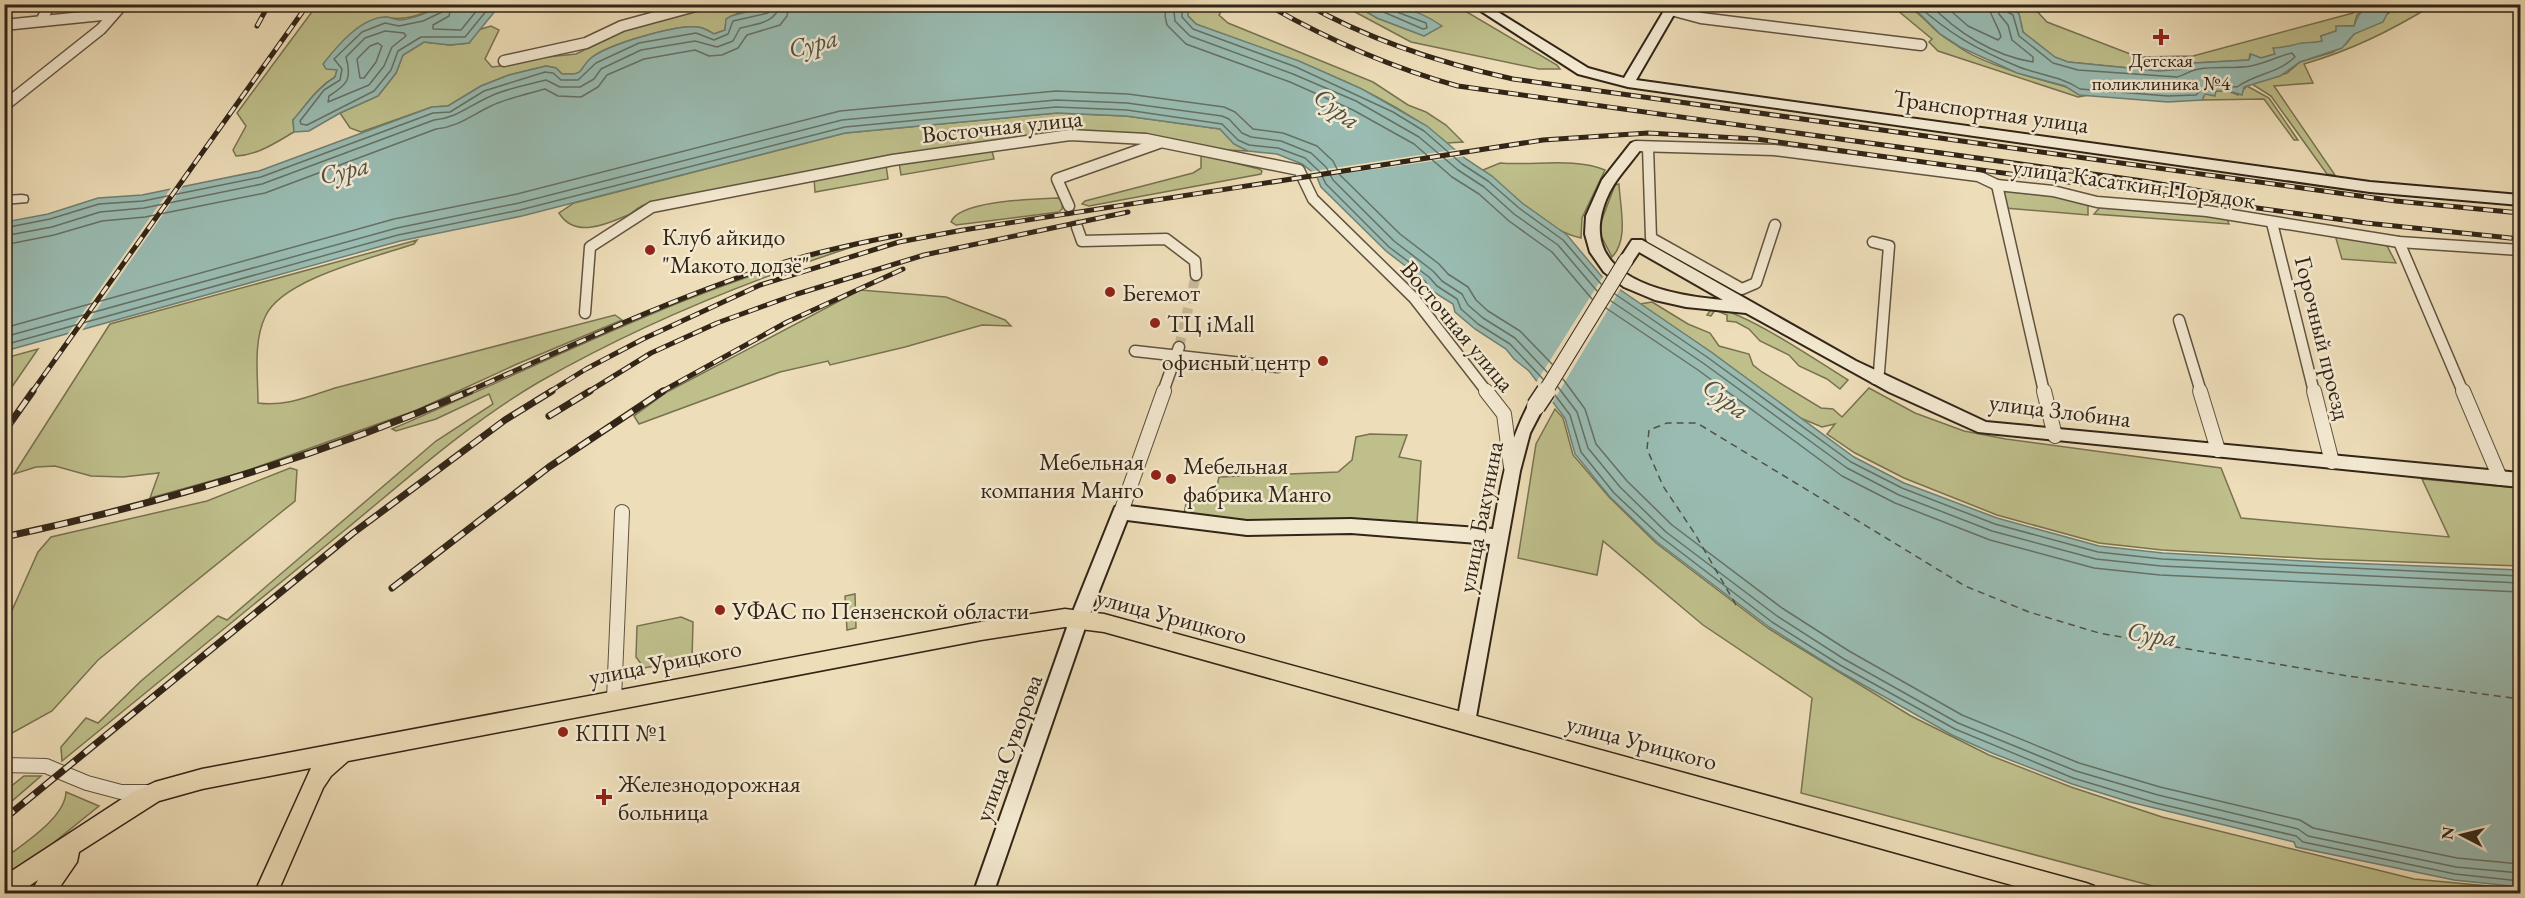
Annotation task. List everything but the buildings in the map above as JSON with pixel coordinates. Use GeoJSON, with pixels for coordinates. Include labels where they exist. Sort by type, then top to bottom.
{"type":"FeatureCollection","features":[{"type":"Feature","properties":{"kind":"main road","name":"Транспортная улица"},"geometry":{"type":"LineString","coordinates":[[1476,4],[1583,71],[1628,83],[2370,187],[2520,200]]}},
{"type":"Feature","properties":{"kind":"main road"},"geometry":{"type":"LineString","coordinates":[[1628,83],[1672,8]]}},
{"type":"Feature","properties":{"kind":"main road"},"geometry":{"type":"LineString","coordinates":[[1642,146],[1618,166],[1591,223],[1591,239],[1600,260],[1629,284],[1652,292],[1677,299],[1752,309]]}},
{"type":"Feature","properties":{"kind":"main road","name":"улица Бакунина"},"geometry":{"type":"LineString","coordinates":[[1467,722],[1498,537],[1522,433],[1536,406],[1637,243]]}},
{"type":"Feature","properties":{"kind":"main road","name":"улица Злобина"},"geometry":{"type":"LineString","coordinates":[[1637,243],[1875,379],[1923,403],[1984,428],[2520,480]]}},
{"type":"Feature","properties":{"kind":"main road"},"geometry":{"type":"LineString","coordinates":[[1121,512],[1247,528],[1351,526],[1498,537]]}},
{"type":"Feature","properties":{"kind":"main road","name":"улица Суворова"},"geometry":{"type":"LineString","coordinates":[[982,894],[1079,619],[1121,512]]}},
{"type":"Feature","properties":{"kind":"main road","name":"улица Урицкого"},"geometry":{"type":"LineString","coordinates":[[97,828],[122,810],[155,792],[202,779],[614,699],[981,631],[1065,618],[1104,623],[2086,894]]}},
{"type":"Feature","properties":{"kind":"main road"},"geometry":{"type":"LineString","coordinates":[[265,894],[315,781],[323,769],[344,750]]}},
{"type":"Feature","properties":{"kind":"main road"},"geometry":{"type":"LineString","coordinates":[[295,760],[305,761],[312,765],[316,772],[315,781]]}},
{"type":"Feature","properties":{"kind":"main road"},"geometry":{"type":"LineString","coordinates":[[4,889],[97,828]]}},
{"type":"Feature","properties":{"kind":"main road"},"geometry":{"type":"LineString","coordinates":[[41,894],[67,855],[97,828]]}},
{"type":"Feature","properties":{"kind":"street"},"geometry":{"type":"LineString","coordinates":[[41,21],[50,4]]}},
{"type":"Feature","properties":{"kind":"street"},"geometry":{"type":"LineString","coordinates":[[4,106],[101,29],[123,4]]}},
{"type":"Feature","properties":{"kind":"street"},"geometry":{"type":"LineString","coordinates":[[504,61],[586,43],[622,26],[704,4]]}},
{"type":"Feature","properties":{"kind":"street"},"geometry":{"type":"LineString","coordinates":[[1672,8],[1701,18],[1921,45]]}},
{"type":"Feature","properties":{"kind":"street"},"geometry":{"type":"LineString","coordinates":[[4,25],[112,14]]}},
{"type":"Feature","properties":{"kind":"street","name":"Восточная улица"},"geometry":{"type":"LineString","coordinates":[[585,313],[590,247],[652,207],[893,160],[1070,135],[1162,142],[1299,170],[1313,200],[1414,298],[1504,414],[1512,471]]}},
{"type":"Feature","properties":{"kind":"street"},"geometry":{"type":"LineString","coordinates":[[1069,206],[1057,179],[1162,142]]}},
{"type":"Feature","properties":{"kind":"street"},"geometry":{"type":"LineString","coordinates":[[1642,146],[1651,238],[1742,289],[1756,283],[1775,225]]}},
{"type":"Feature","properties":{"kind":"street","name":"улица Касаткин Порядок"},"geometry":{"type":"LineString","coordinates":[[1642,146],[1774,150],[1978,176],[1997,185],[2053,190],[2097,202],[2206,211],[2272,224],[2399,242],[2520,250]]}},
{"type":"Feature","properties":{"kind":"street"},"geometry":{"type":"LineString","coordinates":[[1997,185],[2055,436]]}},
{"type":"Feature","properties":{"kind":"street"},"geometry":{"type":"LineString","coordinates":[[4,200],[22,199]]}},
{"type":"Feature","properties":{"kind":"street","name":"Горочный проезд"},"geometry":{"type":"LineString","coordinates":[[2272,224],[2332,462]]}},
{"type":"Feature","properties":{"kind":"street"},"geometry":{"type":"LineString","coordinates":[[1077,227],[1082,241],[1166,239],[1195,261],[1196,275]]}},
{"type":"Feature","properties":{"kind":"street"},"geometry":{"type":"LineString","coordinates":[[1873,242],[1889,246],[1879,372],[1875,379]]}},
{"type":"Feature","properties":{"kind":"street"},"geometry":{"type":"LineString","coordinates":[[2399,242],[2500,478]]}},
{"type":"Feature","properties":{"kind":"street"},"geometry":{"type":"LineString","coordinates":[[2179,320],[2218,450]]}},
{"type":"Feature","properties":{"kind":"street"},"geometry":{"type":"LineString","coordinates":[[1135,351],[1177,351],[1278,367]]}},
{"type":"Feature","properties":{"kind":"street"},"geometry":{"type":"LineString","coordinates":[[1121,512],[1177,351]]}},
{"type":"Feature","properties":{"kind":"street"},"geometry":{"type":"LineString","coordinates":[[614,699],[622,512]]}},
{"type":"Feature","properties":{"kind":"street"},"geometry":{"type":"LineString","coordinates":[[4,765],[46,766],[72,778],[121,792],[155,792]]}},
{"type":"Feature","properties":{"kind":"green space"},"geometry":{"type":"Polygon","coordinates":[[[317,5],[444,5],[408,18],[385,17],[337,70],[335,77],[317,91],[293,120],[294,132],[259,151],[236,156],[233,150],[246,126],[237,113],[317,5]]]}},
{"type":"Feature","properties":{"kind":"green space"},"geometry":{"type":"Polygon","coordinates":[[[713,5],[778,5],[737,14],[726,23],[725,30],[714,34],[706,29],[687,27],[658,32],[626,42],[591,58],[581,71],[575,74],[562,74],[556,68],[546,66],[509,75],[481,86],[448,106],[432,107],[361,132],[350,128],[340,113],[378,96],[396,73],[403,55],[424,42],[450,45],[469,43],[478,30],[491,26],[499,30],[485,59],[492,67],[511,65],[527,59],[576,54],[623,31],[713,5]]]}},
{"type":"Feature","properties":{"kind":"green space"},"geometry":{"type":"Polygon","coordinates":[[[1198,5],[1225,5],[1219,15],[1228,23],[1373,82],[1408,105],[1426,112],[1446,125],[1463,142],[1447,143],[1395,107],[1338,78],[1196,24],[1188,16],[1188,12],[1198,5]]]}},
{"type":"Feature","properties":{"kind":"green space"},"geometry":{"type":"Polygon","coordinates":[[[1342,5],[1355,5],[1377,18],[1424,36],[1441,26],[1393,5],[1455,5],[1557,65],[1560,69],[1539,69],[1411,42],[1342,5]]]}},
{"type":"Feature","properties":{"kind":"green space"},"geometry":{"type":"Polygon","coordinates":[[[1891,5],[1913,10],[1942,36],[1994,65],[2089,95],[2078,97],[1938,51],[1929,42],[1932,39],[1891,5]]]}},
{"type":"Feature","properties":{"kind":"green space"},"geometry":{"type":"Polygon","coordinates":[[[2009,5],[2036,5],[2034,8],[2047,22],[2138,57],[2193,56],[2353,13],[2359,5],[2371,5],[2357,15],[2354,26],[2339,26],[2336,31],[2321,36],[2322,41],[2276,48],[2275,54],[2261,58],[2250,54],[2249,60],[2194,63],[2185,69],[2159,71],[2068,62],[2055,58],[2023,32],[2019,14],[2009,5]]]}},
{"type":"Feature","properties":{"kind":"green space"},"geometry":{"type":"Polygon","coordinates":[[[2396,5],[2433,5],[2370,39],[2304,64],[2313,83],[2274,86],[2335,175],[2327,174],[2271,96],[2252,84],[2287,73],[2300,62],[2333,52],[2346,44],[2354,34],[2389,13],[2390,8],[2396,5]]]}},
{"type":"Feature","properties":{"kind":"green space"},"geometry":{"type":"Polygon","coordinates":[[[2247,86],[2269,98],[2298,140],[2294,140],[2264,99],[2202,100],[2205,94],[2217,91],[2238,95],[2247,86]]]}},
{"type":"Feature","properties":{"kind":"green space"},"geometry":{"type":"Polygon","coordinates":[[[1057,113],[1126,116],[1220,129],[1234,144],[1248,151],[1226,150],[1173,140],[1064,131],[917,152],[667,199],[647,204],[620,219],[592,227],[574,226],[559,213],[574,203],[845,133],[1057,113]]]}},
{"type":"Feature","properties":{"kind":"green space"},"geometry":{"type":"Polygon","coordinates":[[[991,147],[994,159],[901,175],[899,162],[991,147]]]}},
{"type":"Feature","properties":{"kind":"green space"},"geometry":{"type":"Polygon","coordinates":[[[1203,155],[1262,171],[1261,174],[1089,206],[1082,204],[1085,201],[1193,173],[1201,168],[1203,155]]]}},
{"type":"Feature","properties":{"kind":"green space"},"geometry":{"type":"Polygon","coordinates":[[[1500,163],[1567,163],[1605,170],[1582,218],[1581,238],[1567,234],[1541,219],[1483,170],[1500,163]]]}},
{"type":"Feature","properties":{"kind":"green space"},"geometry":{"type":"Polygon","coordinates":[[[886,165],[888,179],[815,192],[814,178],[886,165]]]}},
{"type":"Feature","properties":{"kind":"green space"},"geometry":{"type":"Polygon","coordinates":[[[1619,184],[1622,232],[1617,250],[1612,257],[1598,230],[1615,185],[1619,184]]]}},
{"type":"Feature","properties":{"kind":"green space"},"geometry":{"type":"Polygon","coordinates":[[[2004,188],[2055,194],[2088,203],[2088,215],[2005,208],[2002,194],[2004,188]]]}},
{"type":"Feature","properties":{"kind":"green space"},"geometry":{"type":"Polygon","coordinates":[[[1058,198],[1063,201],[1059,212],[956,225],[951,222],[957,215],[968,209],[983,205],[1017,200],[1058,198]]]}},
{"type":"Feature","properties":{"kind":"green space"},"geometry":{"type":"Polygon","coordinates":[[[2102,205],[2226,217],[2229,224],[2094,214],[2102,205]]]}},
{"type":"Feature","properties":{"kind":"green space"},"geometry":{"type":"Polygon","coordinates":[[[2335,235],[2385,242],[2396,263],[2342,259],[2335,235]]]}},
{"type":"Feature","properties":{"kind":"green space"},"geometry":{"type":"Polygon","coordinates":[[[417,240],[414,244],[331,271],[290,291],[274,303],[265,317],[259,337],[258,403],[297,400],[615,315],[622,320],[517,364],[417,410],[243,472],[150,498],[159,473],[123,477],[91,476],[55,466],[36,467],[14,474],[110,324],[417,240]]]}},
{"type":"Feature","properties":{"kind":"green space"},"geometry":{"type":"Polygon","coordinates":[[[871,241],[701,302],[579,360],[513,398],[439,452],[62,761],[61,747],[86,718],[98,723],[141,681],[218,616],[227,620],[436,441],[493,404],[489,394],[436,419],[396,431],[392,429],[627,324],[687,300],[809,257],[871,241]]]}},
{"type":"Feature","properties":{"kind":"green space"},"geometry":{"type":"Polygon","coordinates":[[[860,290],[946,297],[1005,320],[1011,326],[982,325],[830,365],[828,361],[780,372],[639,424],[634,416],[667,392],[860,290]]]}},
{"type":"Feature","properties":{"kind":"green space"},"geometry":{"type":"Polygon","coordinates":[[[1652,302],[1688,324],[1710,333],[1719,346],[1749,354],[1753,365],[1762,372],[1821,408],[1833,409],[1842,417],[1869,388],[1915,413],[1964,431],[2006,439],[2221,468],[2241,518],[2449,537],[2422,479],[2520,488],[2520,566],[2321,559],[2162,550],[2099,543],[1997,515],[1904,478],[1855,453],[1827,434],[1835,424],[1822,427],[1798,417],[1711,352],[1640,304],[1652,302]]]}},
{"type":"Feature","properties":{"kind":"green space"},"geometry":{"type":"Polygon","coordinates":[[[1712,308],[1742,317],[1761,327],[1848,380],[1840,389],[1827,379],[1799,366],[1789,355],[1760,341],[1749,329],[1736,322],[1727,321],[1727,315],[1715,310],[1711,316],[1707,315],[1712,308]]]}},
{"type":"Feature","properties":{"kind":"green space"},"geometry":{"type":"Polygon","coordinates":[[[38,349],[5,397],[5,358],[38,349]]]}},
{"type":"Feature","properties":{"kind":"green space"},"geometry":{"type":"Polygon","coordinates":[[[1555,409],[1563,418],[1573,455],[1609,497],[1656,543],[1769,629],[1911,716],[1989,755],[2071,787],[2162,817],[2414,879],[2520,889],[2520,893],[2179,893],[1801,793],[1812,698],[1703,625],[1603,541],[1597,575],[1518,558],[1536,444],[1555,409]]]}},
{"type":"Feature","properties":{"kind":"green space"},"geometry":{"type":"Polygon","coordinates":[[[1370,434],[1407,435],[1399,457],[1421,461],[1417,523],[1233,521],[1184,514],[1187,498],[1215,495],[1219,477],[1338,472],[1352,460],[1356,437],[1370,434]]]}},
{"type":"Feature","properties":{"kind":"green space"},"geometry":{"type":"Polygon","coordinates":[[[290,468],[297,470],[295,501],[98,660],[52,711],[5,737],[5,626],[38,552],[51,537],[207,501],[290,468]]]}},
{"type":"Feature","properties":{"kind":"green space"},"geometry":{"type":"Polygon","coordinates":[[[855,594],[856,628],[847,630],[845,596],[855,594]]]}},
{"type":"Feature","properties":{"kind":"green space"},"geometry":{"type":"Polygon","coordinates":[[[681,617],[693,622],[692,659],[644,668],[636,657],[637,626],[681,617]]]}},
{"type":"Feature","properties":{"kind":"green space"},"geometry":{"type":"Polygon","coordinates":[[[24,776],[41,776],[5,807],[5,791],[24,776]]]}},
{"type":"Feature","properties":{"kind":"green space"},"geometry":{"type":"Polygon","coordinates":[[[66,792],[99,806],[26,865],[5,878],[5,858],[51,820],[64,802],[66,792]]]}},
{"type":"Feature","properties":{"kind":"water","name":"Сура"},"geometry":{"type":"Polygon","coordinates":[[[778,4],[1198,5],[1188,12],[1188,16],[1196,24],[1299,61],[1362,89],[1427,126],[1466,159],[1492,176],[1522,203],[1567,235],[1603,278],[1711,352],[1854,457],[1904,483],[1997,518],[2099,546],[2163,553],[2520,570],[2520,887],[2454,880],[2296,847],[2294,842],[2130,802],[2072,784],[1952,735],[1837,670],[1769,627],[1657,542],[1610,497],[1575,454],[1565,418],[1529,371],[1506,349],[1475,329],[1455,312],[1453,304],[1432,291],[1425,281],[1386,251],[1321,187],[1316,175],[1302,164],[1277,154],[1248,151],[1234,144],[1220,129],[1126,116],[1057,113],[845,133],[522,216],[400,241],[5,351],[5,222],[48,214],[98,198],[142,195],[259,171],[432,107],[448,106],[481,86],[509,75],[546,66],[556,68],[562,74],[575,74],[581,71],[591,58],[612,47],[659,32],[687,27],[706,29],[714,34],[725,30],[726,19],[731,16],[778,4]]]}},
{"type":"Feature","properties":{"kind":"water"},"geometry":{"type":"Polygon","coordinates":[[[444,5],[500,5],[469,43],[450,45],[424,42],[403,55],[396,73],[378,96],[340,113],[309,131],[294,132],[293,120],[317,91],[335,77],[337,70],[326,69],[323,64],[350,34],[377,18],[406,19],[444,5]]]}},
{"type":"Feature","properties":{"kind":"water"},"geometry":{"type":"Polygon","coordinates":[[[1355,5],[1379,5],[1411,10],[1442,26],[1424,36],[1377,18],[1355,5]]]}},
{"type":"Feature","properties":{"kind":"water"},"geometry":{"type":"Polygon","coordinates":[[[1905,5],[2009,5],[2019,14],[2023,32],[2055,57],[2068,62],[2159,71],[2185,69],[2194,63],[2249,60],[2251,54],[2261,58],[2275,54],[2273,48],[2322,41],[2321,36],[2336,31],[2336,26],[2354,26],[2360,13],[2369,7],[2396,5],[2390,8],[2383,22],[2354,34],[2342,48],[2300,62],[2280,76],[2244,87],[2242,95],[2229,91],[2216,91],[2215,96],[2205,94],[2202,100],[2168,102],[2079,95],[2065,86],[2017,73],[1960,47],[1940,34],[1920,14],[1905,5]]]}},
{"type":"Feature","properties":{"kind":"pier"},"geometry":{"type":"Polygon","coordinates":[[[1459,149],[1467,156],[1314,178],[1307,172],[1459,149]]]}},
{"type":"Feature","properties":{"kind":"pier"},"geometry":{"type":"Polygon","coordinates":[[[185,183],[79,335],[65,338],[173,185],[185,183]]]}},
{"type":"Feature","properties":{"kind":"pier"},"geometry":{"type":"Polygon","coordinates":[[[1604,275],[1621,288],[1551,405],[1535,384],[1604,275]]]}},
{"type":"Feature","properties":{"kind":"ferry route"},"geometry":{"type":"LineString","coordinates":[[1736,605],[1695,534],[1663,486],[1647,449],[1649,430],[1667,423],[1697,423],[1965,586],[2029,612],[2099,633],[2199,651],[2348,676],[2520,699]]}},
{"type":"Feature","properties":{"kind":"tunnel"},"geometry":{"type":"LineString","coordinates":[[1069,206],[1077,227]]}},
{"type":"Feature","properties":{"kind":"tunnel"},"geometry":{"type":"LineString","coordinates":[[1179,347],[1196,275]]}},
{"type":"Feature","properties":{"kind":"railway"},"geometry":{"type":"LineString","coordinates":[[257,26],[269,4]]}},
{"type":"Feature","properties":{"kind":"railway"},"geometry":{"type":"LineString","coordinates":[[32,392],[308,4]]}},
{"type":"Feature","properties":{"kind":"railway"},"geometry":{"type":"LineString","coordinates":[[1266,4],[1359,51],[1407,70],[1458,86],[2143,181],[2219,194]]}},
{"type":"Feature","properties":{"kind":"railway"},"geometry":{"type":"LineString","coordinates":[[1306,4],[1381,40],[1459,66],[1513,79],[2396,201],[2520,213]]}},
{"type":"Feature","properties":{"kind":"railway"},"geometry":{"type":"LineString","coordinates":[[549,392],[586,369],[643,339],[760,285],[899,242],[963,230],[1543,140],[1648,133],[1756,139],[2366,223],[2520,239]]}},
{"type":"Feature","properties":{"kind":"railway"},"geometry":{"type":"LineString","coordinates":[[588,392],[651,353],[717,323],[797,294],[924,255],[1128,212]]}},
{"type":"Feature","properties":{"kind":"railway"},"geometry":{"type":"LineString","coordinates":[[467,392],[619,324],[736,278],[806,256],[900,235]]}},
{"type":"Feature","properties":{"kind":"railway"},"geometry":{"type":"LineString","coordinates":[[661,392],[787,322],[903,269]]}},
{"type":"Feature","properties":{"kind":"railway"},"geometry":{"type":"LineString","coordinates":[[4,432],[33,391]]}},
{"type":"Feature","properties":{"kind":"railway"},"geometry":{"type":"LineString","coordinates":[[4,537],[123,509],[241,476],[413,415],[470,391]]}},
{"type":"Feature","properties":{"kind":"railway"},"geometry":{"type":"LineString","coordinates":[[4,819],[353,533],[505,420],[552,391]]}},
{"type":"Feature","properties":{"kind":"railway"},"geometry":{"type":"LineString","coordinates":[[549,416],[590,391]]}},
{"type":"Feature","properties":{"kind":"railway"},"geometry":{"type":"LineString","coordinates":[[392,588],[549,467],[663,391]]}},
{"type":"Feature","properties":{"kind":"place","name":"Детская поликлиника №4"},"geometry":{"type":"Point","coordinates":[2161,37]}},
{"type":"Feature","properties":{"kind":"place","name":"Клуб айкидо \"Макото додзё\""},"geometry":{"type":"Point","coordinates":[650,250]}},
{"type":"Feature","properties":{"kind":"place","name":"Бегемот"},"geometry":{"type":"Point","coordinates":[1110,292]}},
{"type":"Feature","properties":{"kind":"place","name":"ТЦ iMall"},"geometry":{"type":"Point","coordinates":[1155,323]}},
{"type":"Feature","properties":{"kind":"place","name":"офисный центр"},"geometry":{"type":"Point","coordinates":[1323,361]}},
{"type":"Feature","properties":{"kind":"place","name":"Мебельная компания Манго"},"geometry":{"type":"Point","coordinates":[1156,475]}},
{"type":"Feature","properties":{"kind":"place","name":"Мебельная фабрика Манго"},"geometry":{"type":"Point","coordinates":[1171,479]}},
{"type":"Feature","properties":{"kind":"place","name":"УФАС по Пензенской области"},"geometry":{"type":"Point","coordinates":[720,610]}},
{"type":"Feature","properties":{"kind":"place","name":"КПП №1"},"geometry":{"type":"Point","coordinates":[563,732]}},
{"type":"Feature","properties":{"kind":"place","name":"Железнодорожная больница"},"geometry":{"type":"Point","coordinates":[604,797]}}]}
